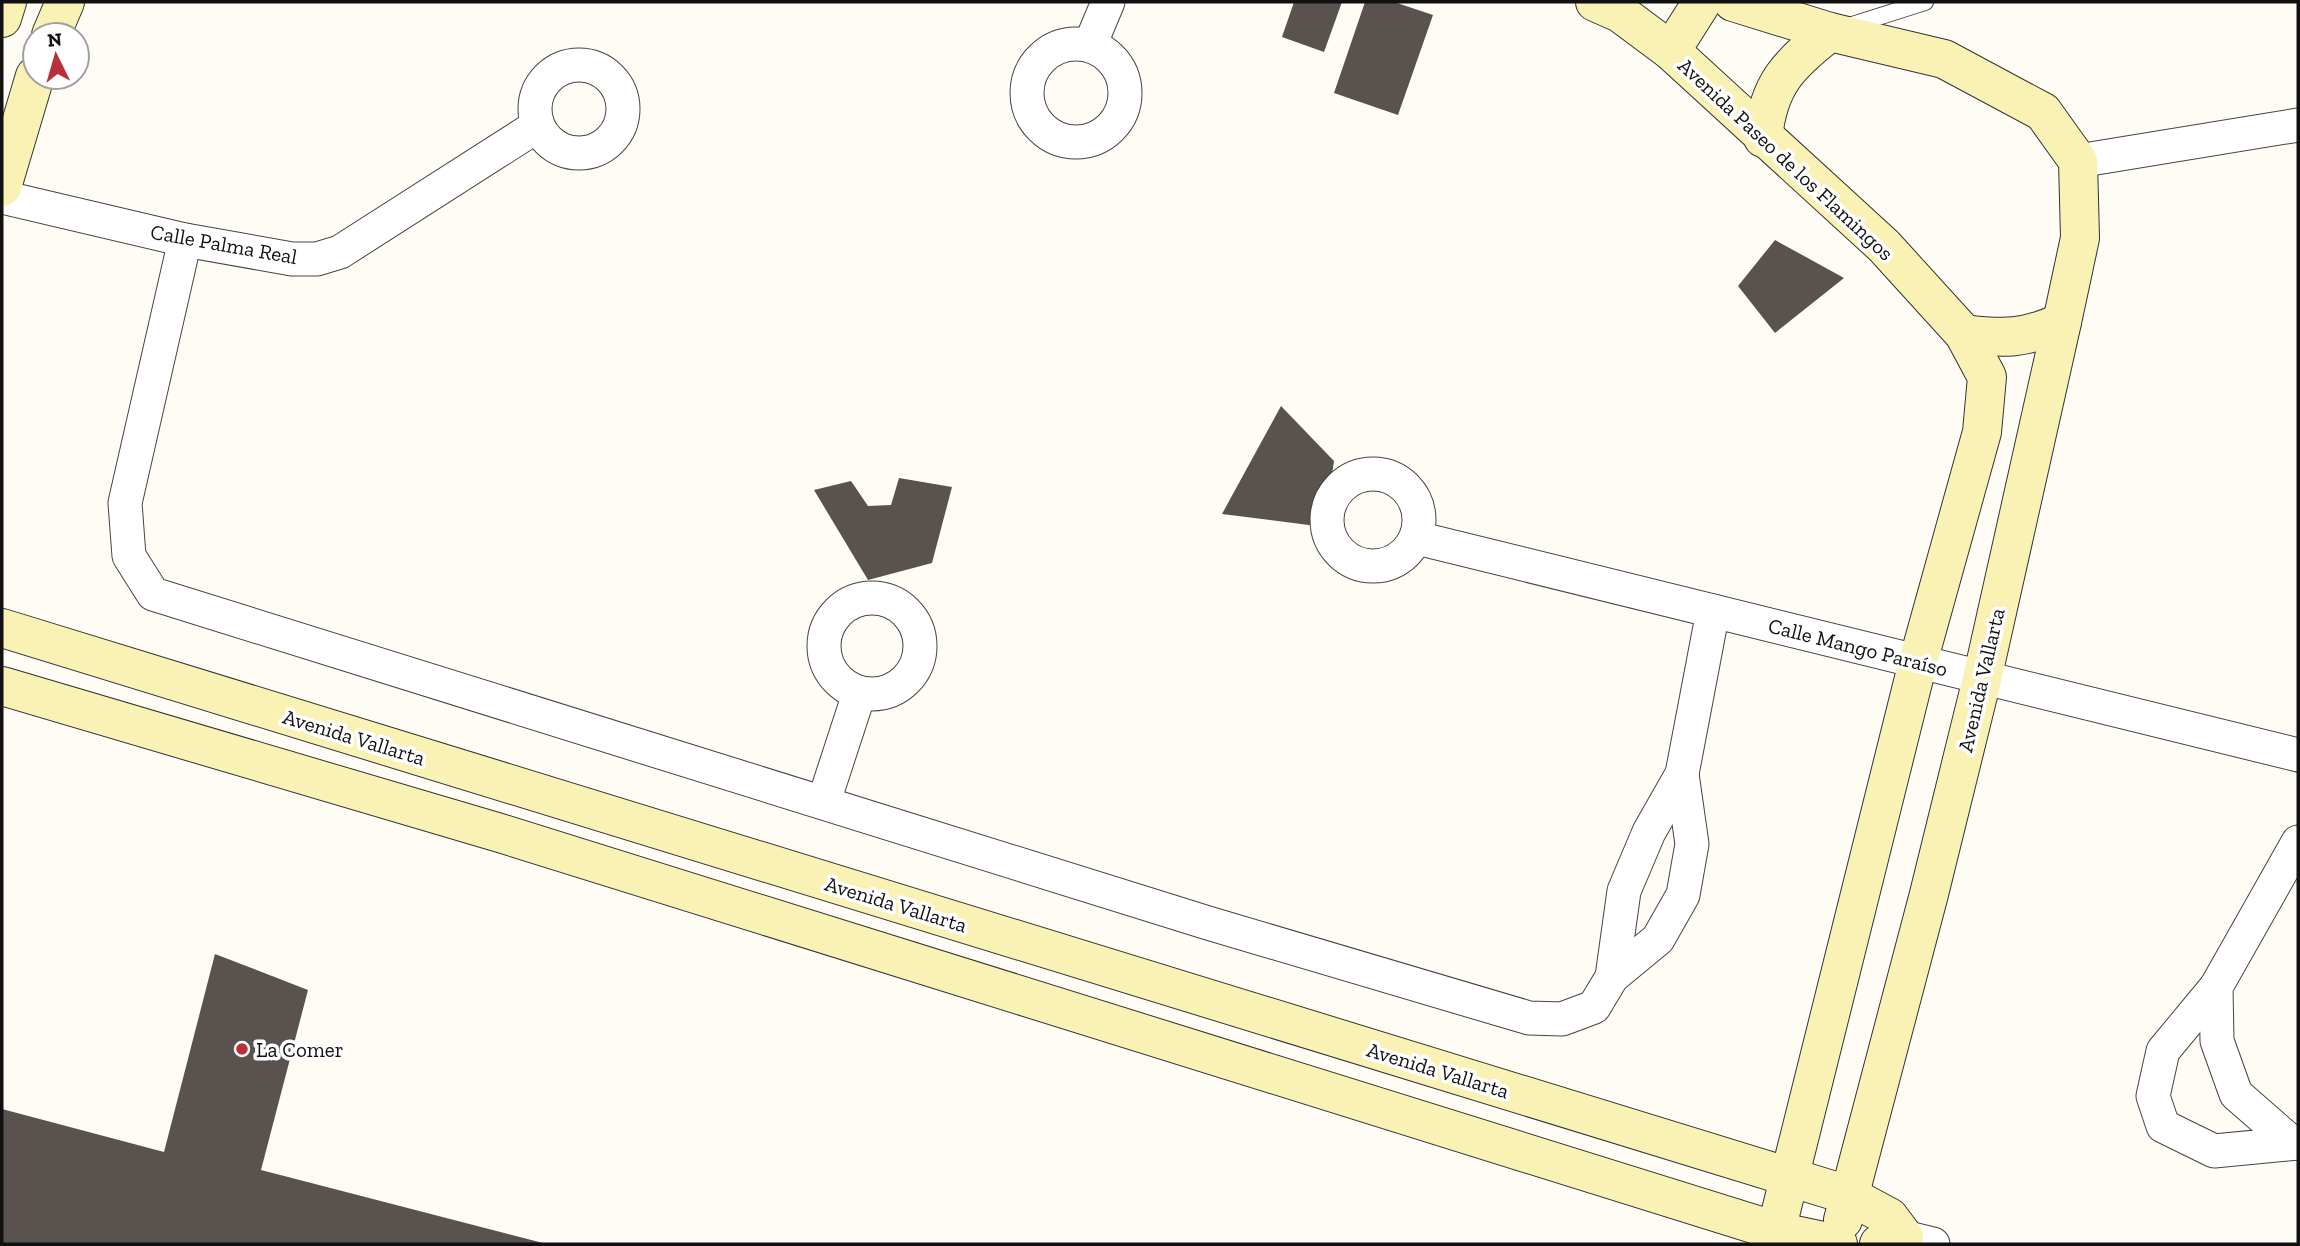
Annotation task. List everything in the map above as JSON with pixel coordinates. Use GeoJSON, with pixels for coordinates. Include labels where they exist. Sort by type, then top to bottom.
{"type":"FeatureCollection","features":[{"type":"Feature","properties":{"kind":"street"},"geometry":{"type":"LineString","coordinates":[[2,18],[8,2]]}},
{"type":"Feature","properties":{"kind":"street"},"geometry":{"type":"LineString","coordinates":[[57,21],[65,2]]}},
{"type":"Feature","properties":{"kind":"street"},"geometry":{"type":"LineString","coordinates":[[1090,45],[1108,2]]}},
{"type":"Feature","properties":{"kind":"street","name":"Avenida Paseo de los Flamingos"},"geometry":{"type":"LineString","coordinates":[[1595,2],[1620,13],[1671,51],[1884,246],[1964,334]]}},
{"type":"Feature","properties":{"kind":"street"},"geometry":{"type":"LineString","coordinates":[[1671,51],[1702,2]]}},
{"type":"Feature","properties":{"kind":"street"},"geometry":{"type":"LineString","coordinates":[[1734,2],[1830,32],[1944,59],[2043,112],[2078,160],[2298,125]]}},
{"type":"Feature","properties":{"kind":"street"},"geometry":{"type":"LineString","coordinates":[[1763,138],[1766,108],[1779,80],[1798,57],[1830,32]]}},
{"type":"Feature","properties":{"kind":"street"},"geometry":{"type":"LineString","coordinates":[[2,187],[31,91]]}},
{"type":"Feature","properties":{"kind":"street","name":"Calle Palma Real"},"geometry":{"type":"LineString","coordinates":[[2,197],[185,240],[292,259],[317,260],[341,252],[537,126]]}},
{"type":"Feature","properties":{"kind":"street","name":"Avenida Vallarta"},"geometry":{"type":"LineString","coordinates":[[2,686],[500,832],[1776,1231],[1837,1244],[1929,894],[1982,679],[2062,322],[2080,237],[2078,160]]}},
{"type":"Feature","properties":{"kind":"street"},"geometry":{"type":"LineString","coordinates":[[185,240],[125,503],[129,556],[153,594],[824,801],[1208,923],[1529,1018],[1562,1019],[1594,1007],[1612,977],[1658,939],[1682,895],[1692,844],[1682,774]]}},
{"type":"Feature","properties":{"kind":"street"},"geometry":{"type":"LineString","coordinates":[[1964,334],[2005,340],[2039,333],[2062,322]]}},
{"type":"Feature","properties":{"kind":"street"},"geometry":{"type":"LineString","coordinates":[[1776,1231],[1918,662],[1982,432],[1987,377],[1964,334]]}},
{"type":"Feature","properties":{"kind":"street","name":"Calle Mango Paraíso"},"geometry":{"type":"LineString","coordinates":[[1418,538],[2298,755]]}},
{"type":"Feature","properties":{"kind":"street"},"geometry":{"type":"LineString","coordinates":[[1612,977],[1624,891],[1649,832],[1682,774],[1713,611]]}},
{"type":"Feature","properties":{"kind":"street","name":"Avenida Vallarta"},"geometry":{"type":"LineString","coordinates":[[2,628],[1848,1195]]}},
{"type":"Feature","properties":{"kind":"street"},"geometry":{"type":"LineString","coordinates":[[824,801],[859,694]]}},
{"type":"Feature","properties":{"kind":"street"},"geometry":{"type":"LineString","coordinates":[[500,832],[516,787]]}},
{"type":"Feature","properties":{"kind":"street"},"geometry":{"type":"LineString","coordinates":[[2295,1142],[2214,1151],[2163,1126],[2153,1096],[2163,1051],[2216,987],[2298,842]]}},
{"type":"Feature","properties":{"kind":"street"},"geometry":{"type":"LineString","coordinates":[[1088,1016],[1102,967]]}},
{"type":"Feature","properties":{"kind":"street"},"geometry":{"type":"LineString","coordinates":[[2216,987],[2217,1041],[2236,1094],[2295,1142]]}},
{"type":"Feature","properties":{"kind":"street"},"geometry":{"type":"LineString","coordinates":[[1848,1195],[1871,1204],[1889,1217],[1905,1242]]}},
{"type":"Feature","properties":{"kind":"lane"},"geometry":{"type":"LineString","coordinates":[[1830,32],[1925,2]]}},
{"type":"Feature","properties":{"kind":"building"},"geometry":{"type":"Polygon","coordinates":[[[1294,2],[1342,2],[1324,52],[1282,37],[1294,2]]]}},
{"type":"Feature","properties":{"kind":"building"},"geometry":{"type":"Polygon","coordinates":[[[1365,2],[1394,2],[1433,15],[1398,115],[1334,93],[1365,2]]]}},
{"type":"Feature","properties":{"kind":"building"},"geometry":{"type":"Polygon","coordinates":[[[1775,240],[1844,278],[1775,333],[1738,286],[1775,240]]]}},
{"type":"Feature","properties":{"kind":"building"},"geometry":{"type":"Polygon","coordinates":[[[1281,406],[1334,461],[1324,527],[1222,514],[1281,406]]]}},
{"type":"Feature","properties":{"kind":"building"},"geometry":{"type":"Polygon","coordinates":[[[899,478],[952,487],[932,563],[868,580],[814,490],[851,481],[868,506],[891,505],[899,478]]]}},
{"type":"Feature","properties":{"kind":"building","name":"La Comer"},"geometry":{"type":"Polygon","coordinates":[[[215,954],[308,990],[261,1170],[547,1244],[2,1244],[2,1109],[164,1152],[215,954]]]}},
{"type":"Feature","properties":{"kind":"place","name":"La Comer"},"geometry":{"type":"Point","coordinates":[242,1049]}}]}
